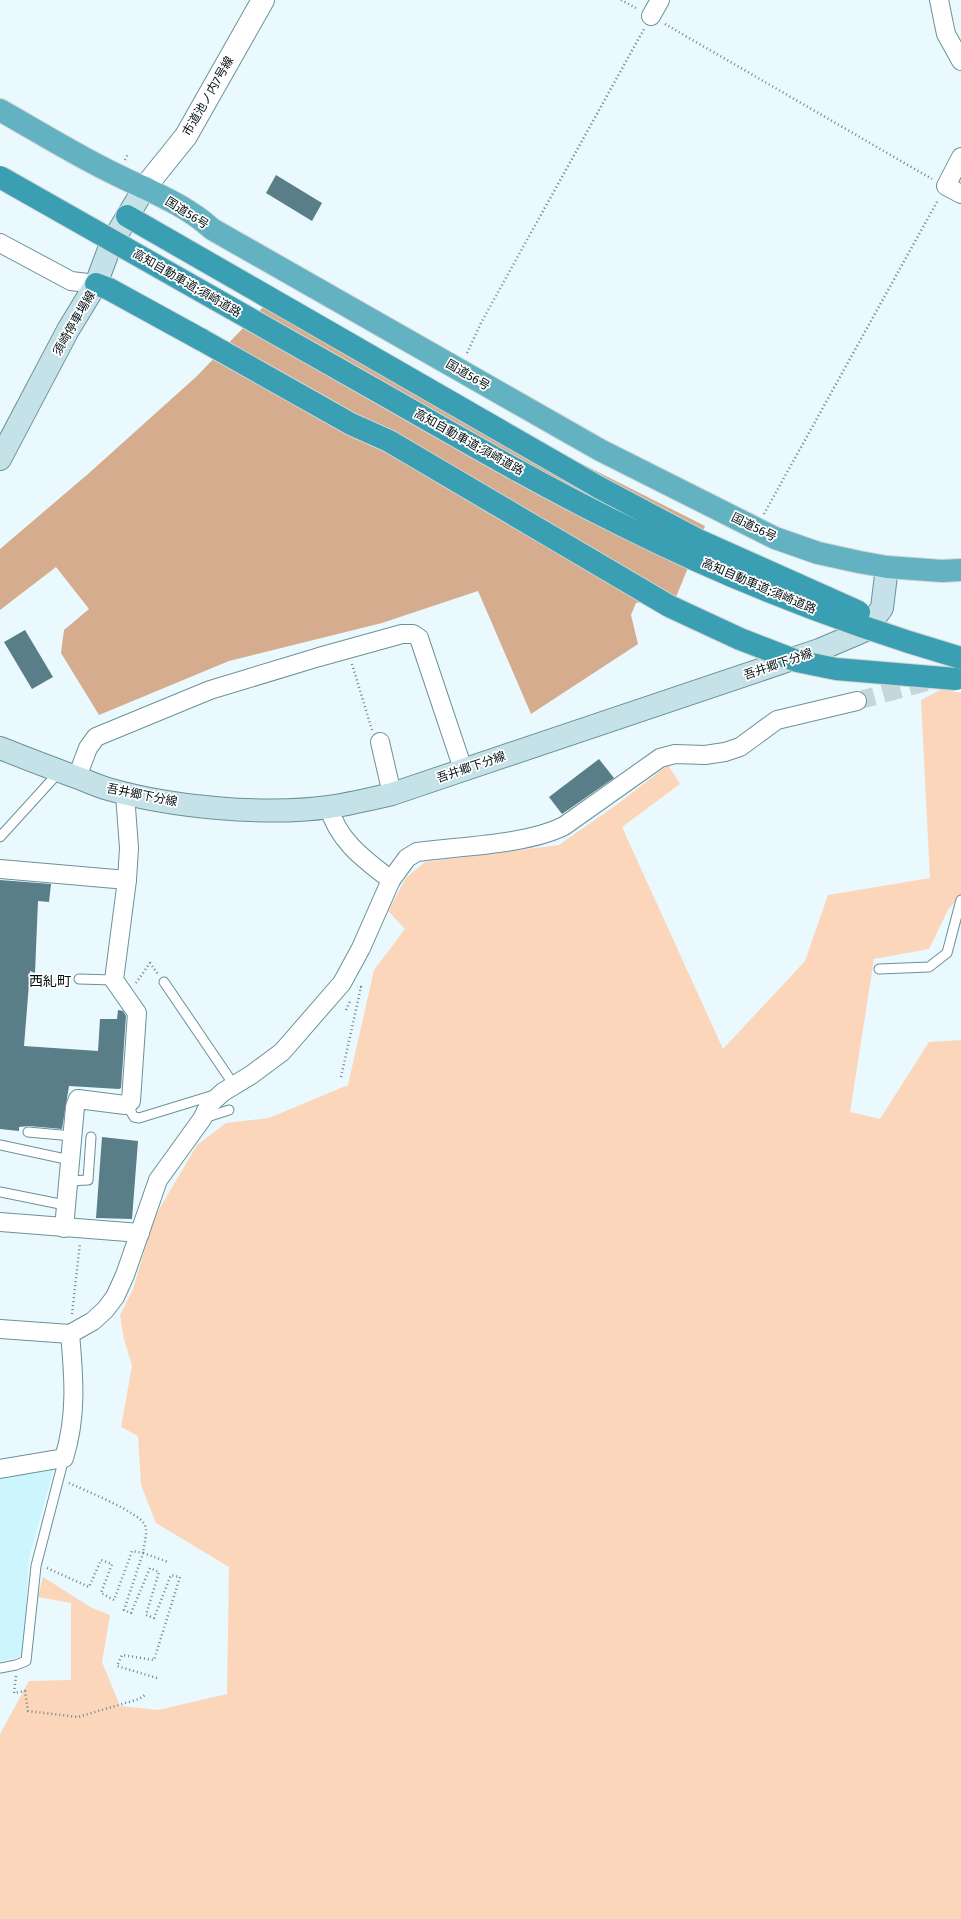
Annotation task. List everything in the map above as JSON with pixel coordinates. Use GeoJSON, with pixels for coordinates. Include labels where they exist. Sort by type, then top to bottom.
{"type":"FeatureCollection","features":[{"type":"Feature","properties":{"kind":"highway","name":"国道56号"},"geometry":{"type":"LineString","coordinates":[[0,110],[116,175],[145,188],[201,219],[212,229],[600,450],[775,538],[818,553],[887,567],[942,571],[961,570]]}},
{"type":"Feature","properties":{"kind":"highway","name":"高知自動車道;須崎道路"},"geometry":{"type":"LineString","coordinates":[[0,177],[502,461],[624,526],[720,571],[796,603],[891,638],[961,658]]}},
{"type":"Feature","properties":{"kind":"highway"},"geometry":{"type":"LineString","coordinates":[[127,216],[600,488],[698,540],[867,615],[961,647]]}},
{"type":"Feature","properties":{"kind":"highway"},"geometry":{"type":"LineString","coordinates":[[96,284],[109,289],[202,340],[351,424],[389,441],[669,606],[740,639],[803,663],[883,674],[959,680]]}},
{"type":"Feature","properties":{"kind":"main road","name":"須崎停車場線"},"geometry":{"type":"LineString","coordinates":[[0,459],[68,330],[96,284],[111,244],[145,188]]}},
{"type":"Feature","properties":{"kind":"main road","name":"吾井郷下分線"},"geometry":{"type":"LineString","coordinates":[[0,748],[125,794],[198,805],[233,808],[288,810],[329,807],[392,794],[805,654],[866,630],[882,608],[887,567]]}},
{"type":"Feature","properties":{"kind":"street","name":"市道池ノ内7号線"},"geometry":{"type":"LineString","coordinates":[[145,188],[186,136],[263,0]]}},
{"type":"Feature","properties":{"kind":"street"},"geometry":{"type":"LineString","coordinates":[[651,16],[660,0]]}},
{"type":"Feature","properties":{"kind":"street"},"geometry":{"type":"LineString","coordinates":[[939,0],[946,34],[961,61]]}},
{"type":"Feature","properties":{"kind":"street"},"geometry":{"type":"LineString","coordinates":[[953,190],[961,157]]}},
{"type":"Feature","properties":{"kind":"street"},"geometry":{"type":"LineString","coordinates":[[0,242],[71,281],[96,284]]}},
{"type":"Feature","properties":{"kind":"street"},"geometry":{"type":"LineString","coordinates":[[69,774],[96,737],[210,690],[347,648],[402,634],[413,634],[419,638],[463,769]]}},
{"type":"Feature","properties":{"kind":"street"},"geometry":{"type":"LineString","coordinates":[[0,1329],[70,1334],[92,1321],[106,1310],[115,1297],[125,1275],[158,1180],[202,1119],[209,1105],[229,1088],[285,1055],[342,983],[361,948],[391,880],[407,858],[417,852],[530,838],[550,833],[564,826],[660,758],[675,754],[705,755],[725,752],[740,747],[777,720],[857,701]]}},
{"type":"Feature","properties":{"kind":"street"},"geometry":{"type":"LineString","coordinates":[[380,742],[392,794]]}},
{"type":"Feature","properties":{"kind":"street"},"geometry":{"type":"LineString","coordinates":[[64,1228],[74,1106],[78,1100],[125,1105],[131,1101],[137,1013],[124,997],[114,980],[127,880],[129,848],[125,794]]}},
{"type":"Feature","properties":{"kind":"street"},"geometry":{"type":"LineString","coordinates":[[329,807],[332,818],[343,837],[364,859],[391,880]]}},
{"type":"Feature","properties":{"kind":"street"},"geometry":{"type":"LineString","coordinates":[[0,869],[127,880]]}},
{"type":"Feature","properties":{"kind":"street"},"geometry":{"type":"LineString","coordinates":[[0,1222],[140,1233]]}},
{"type":"Feature","properties":{"kind":"street"},"geometry":{"type":"LineString","coordinates":[[0,1469],[64,1458],[74,1412],[75,1384],[70,1334]]}},
{"type":"Feature","properties":{"kind":"lane"},"geometry":{"type":"LineString","coordinates":[[0,837],[69,774]]}},
{"type":"Feature","properties":{"kind":"lane"},"geometry":{"type":"LineString","coordinates":[[879,969],[929,967],[947,953],[961,900]]}},
{"type":"Feature","properties":{"kind":"lane"},"geometry":{"type":"LineString","coordinates":[[79,979],[114,980]]}},
{"type":"Feature","properties":{"kind":"lane"},"geometry":{"type":"LineString","coordinates":[[131,1101],[131,1112],[134,1117],[139,1118],[229,1088],[164,982]]}},
{"type":"Feature","properties":{"kind":"lane"},"geometry":{"type":"LineString","coordinates":[[202,1119],[229,1110]]}},
{"type":"Feature","properties":{"kind":"lane"},"geometry":{"type":"LineString","coordinates":[[28,1132],[72,1136]]}},
{"type":"Feature","properties":{"kind":"lane"},"geometry":{"type":"LineString","coordinates":[[68,1181],[88,1180],[91,1137]]}},
{"type":"Feature","properties":{"kind":"lane"},"geometry":{"type":"LineString","coordinates":[[0,1145],[70,1160]]}},
{"type":"Feature","properties":{"kind":"lane"},"geometry":{"type":"LineString","coordinates":[[0,1192],[65,1205]]}},
{"type":"Feature","properties":{"kind":"lane"},"geometry":{"type":"LineString","coordinates":[[0,1668],[16,1665],[26,1661],[36,1566],[64,1458]]}},
{"type":"Feature","properties":{"kind":"path"},"geometry":{"type":"LineString","coordinates":[[458,370],[481,323],[651,16],[953,190],[765,511],[758,529]]}},
{"type":"Feature","properties":{"kind":"path"},"geometry":{"type":"LineString","coordinates":[[347,648],[374,736],[380,742]]}},
{"type":"Feature","properties":{"kind":"path"},"geometry":{"type":"LineString","coordinates":[[124,997],[150,963],[164,982]]}},
{"type":"Feature","properties":{"kind":"path"},"geometry":{"type":"LineString","coordinates":[[341,1076],[361,987],[356,987],[354,992]]}},
{"type":"Feature","properties":{"kind":"path"},"geometry":{"type":"LineString","coordinates":[[346,1010],[352,997]]}},
{"type":"Feature","properties":{"kind":"path"},"geometry":{"type":"LineString","coordinates":[[70,1334],[82,1229]]}},
{"type":"Feature","properties":{"kind":"path"},"geometry":{"type":"LineString","coordinates":[[60,1478],[136,1514],[144,1524],[146,1533],[143,1553],[124,1610],[131,1613],[150,1568],[159,1572],[146,1615],[154,1618],[172,1575],[180,1577],[154,1660],[122,1655],[117,1666],[157,1678]]}},
{"type":"Feature","properties":{"kind":"path"},"geometry":{"type":"LineString","coordinates":[[47,1560],[46,1568],[89,1587],[101,1560],[112,1564],[101,1593],[114,1600],[132,1551],[143,1553],[168,1562]]}},
{"type":"Feature","properties":{"kind":"path"},"geometry":{"type":"LineString","coordinates":[[16,1665],[14,1693],[25,1691],[28,1711],[78,1717],[139,1699],[145,1695]]}},
{"type":"Feature","properties":{"kind":"shaded area"},"geometry":{"type":"Polygon","coordinates":[[[266,304],[705,526],[676,597],[636,603],[631,615],[638,644],[531,714],[478,591],[382,623],[229,661],[99,715],[61,653],[64,630],[89,609],[56,567],[0,610],[0,549],[88,474],[197,376],[266,304]]]}},
{"type":"Feature","properties":{"kind":"shaded area"},"geometry":{"type":"Polygon","coordinates":[[[942,689],[961,693],[961,895],[948,910],[929,949],[874,959],[850,1112],[880,1119],[929,1042],[961,1040],[961,1919],[0,1919],[0,1734],[29,1681],[71,1680],[71,1603],[38,1597],[43,1577],[92,1608],[110,1615],[102,1662],[120,1706],[158,1710],[227,1694],[229,1567],[156,1523],[141,1485],[138,1436],[121,1427],[132,1366],[124,1339],[120,1315],[133,1289],[154,1218],[197,1145],[226,1123],[269,1118],[348,1085],[374,970],[405,929],[388,911],[406,878],[425,862],[559,845],[619,803],[668,765],[680,784],[622,827],[723,1049],[805,961],[828,895],[930,878],[921,700],[942,689]]]}},
{"type":"Feature","properties":{"kind":"shaded area"},"geometry":{"type":"Polygon","coordinates":[[[55,1464],[29,1558],[23,1656],[0,1662],[0,1477],[55,1464]]]}},
{"type":"Feature","properties":{"kind":"building"},"geometry":{"type":"Polygon","coordinates":[[[276,175],[322,203],[312,221],[266,193],[276,175]]]}},
{"type":"Feature","properties":{"kind":"building"},"geometry":{"type":"Polygon","coordinates":[[[25,630],[53,677],[32,689],[4,642],[25,630]]]}},
{"type":"Feature","properties":{"kind":"building"},"geometry":{"type":"Polygon","coordinates":[[[599,759],[614,778],[562,814],[549,797],[599,759]]]}},
{"type":"Feature","properties":{"kind":"building"},"geometry":{"type":"Polygon","coordinates":[[[0,880],[51,884],[49,902],[38,901],[35,973],[30,971],[24,1046],[98,1051],[100,1019],[117,1019],[118,1010],[123,1011],[126,1016],[121,1088],[69,1086],[62,1129],[29,1126],[19,1127],[19,1131],[0,1129],[0,880]]]}},
{"type":"Feature","properties":{"kind":"building"},"geometry":{"type":"Polygon","coordinates":[[[102,1137],[138,1141],[132,1219],[96,1218],[102,1137]]]}},
{"type":"Feature","properties":{"kind":"tunnel"},"geometry":{"type":"LineString","coordinates":[[857,701],[934,680]]}},
{"type":"Feature","properties":{"kind":"district","name":"西糺町"},"geometry":{"type":"Point","coordinates":[50,981]}}]}
